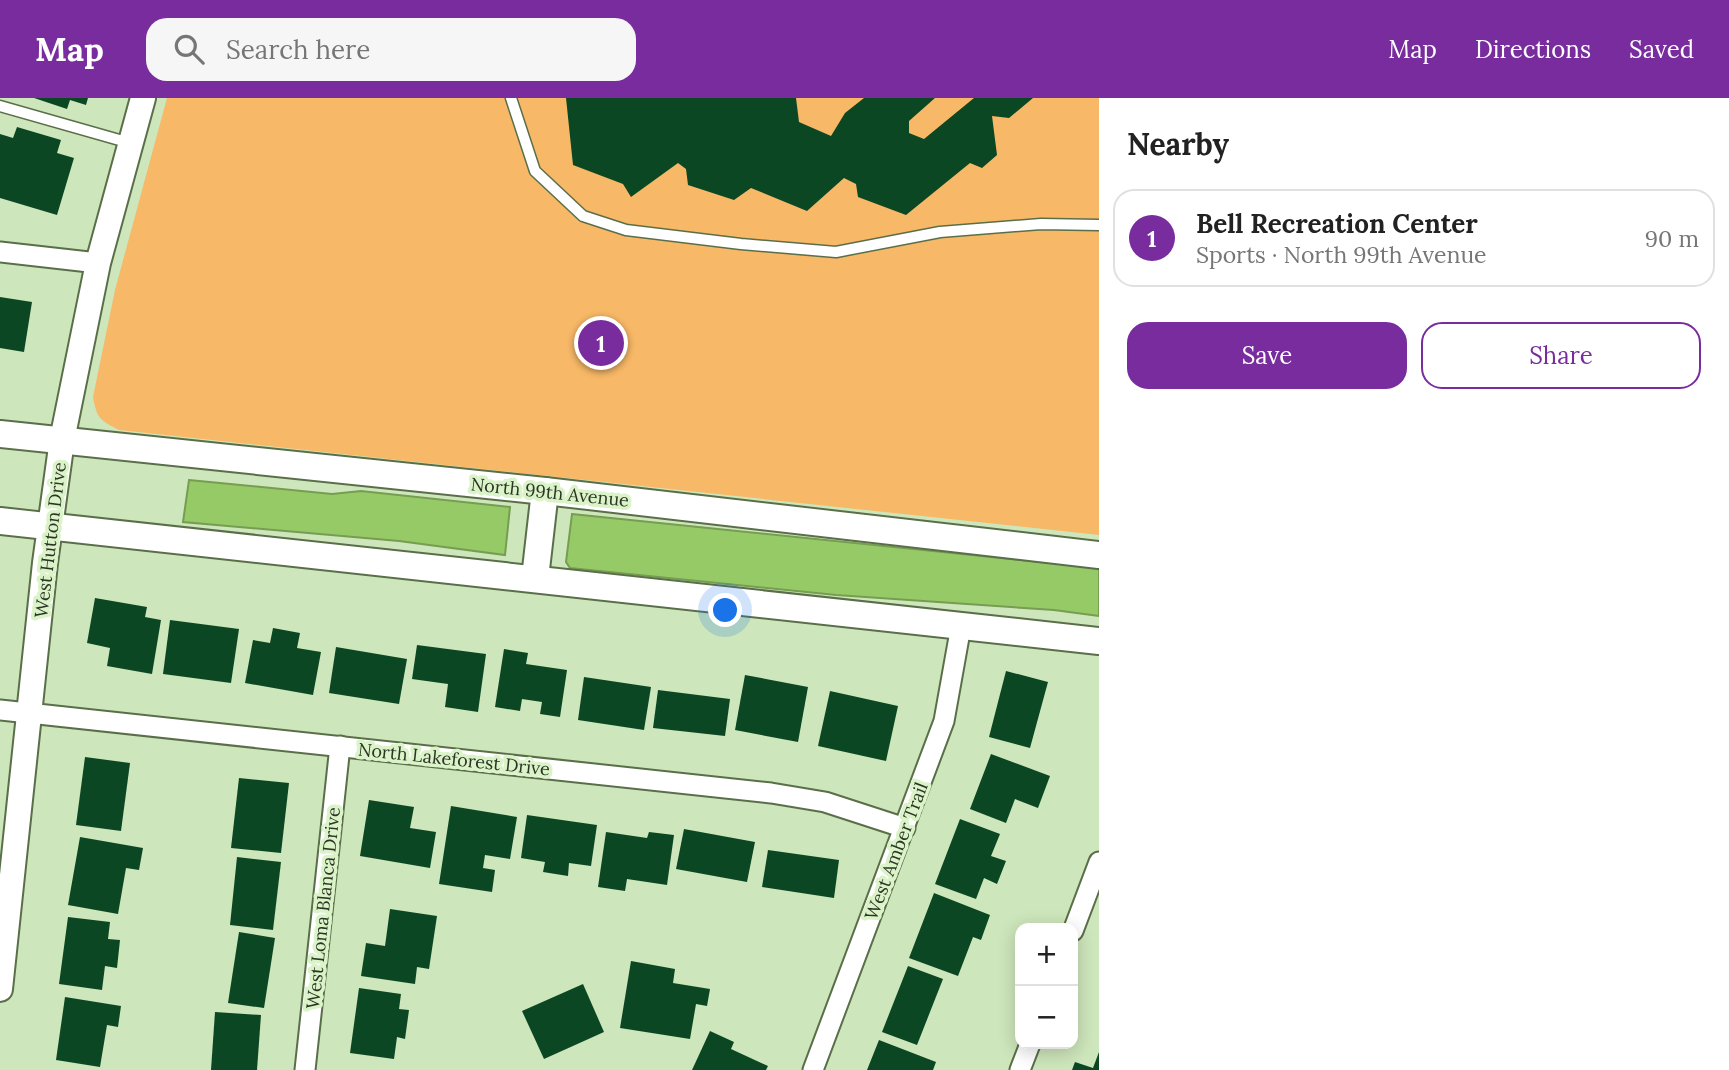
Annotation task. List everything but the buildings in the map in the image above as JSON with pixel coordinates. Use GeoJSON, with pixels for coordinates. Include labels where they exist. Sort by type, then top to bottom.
{"type":"FeatureCollection","features":[{"type":"Feature","properties":{"kind":"main road","name":"North 99th Avenue"},"geometry":{"type":"LineString","coordinates":[[0,434],[545,491],[1099,555]]}},
{"type":"Feature","properties":{"kind":"main road"},"geometry":{"type":"LineString","coordinates":[[535,578],[545,491]]}},
{"type":"Feature","properties":{"kind":"main road"},"geometry":{"type":"LineString","coordinates":[[0,522],[1099,641]]}},
{"type":"Feature","properties":{"kind":"street","name":"West Hutton Drive"},"geometry":{"type":"LineString","coordinates":[[0,989],[50,527],[62,440],[98,263],[143,98]]}},
{"type":"Feature","properties":{"kind":"street"},"geometry":{"type":"LineString","coordinates":[[0,252],[98,263]]}},
{"type":"Feature","properties":{"kind":"street","name":"West Amber Trail"},"geometry":{"type":"LineString","coordinates":[[813,1070],[944,721],[961,626]]}},
{"type":"Feature","properties":{"kind":"street","name":"North Lakeforest Drive"},"geometry":{"type":"LineString","coordinates":[[0,710],[771,793],[825,802],[905,828]]}},
{"type":"Feature","properties":{"kind":"street","name":"West Loma Blanca Drive"},"geometry":{"type":"LineString","coordinates":[[305,1070],[340,746]]}},
{"type":"Feature","properties":{"kind":"street"},"geometry":{"type":"LineString","coordinates":[[1076,923],[1099,862]]}},
{"type":"Feature","properties":{"kind":"street"},"geometry":{"type":"LineString","coordinates":[[1020,1070],[1028,1049]]}},
{"type":"Feature","properties":{"kind":"lane"},"geometry":{"type":"LineString","coordinates":[[511,98],[535,171],[583,216],[626,230],[741,244],[836,251],[940,232],[1041,224],[1099,225]]}},
{"type":"Feature","properties":{"kind":"lane"},"geometry":{"type":"LineString","coordinates":[[0,106],[130,143]]}},
{"type":"Feature","properties":{"kind":"shaded area"},"geometry":{"type":"Polygon","coordinates":[[[167,98],[1099,98],[1099,535],[119,430],[100,418],[93,397],[115,290],[167,98]]]}},
{"type":"Feature","properties":{"kind":"shaded area"},"geometry":{"type":"Polygon","coordinates":[[[189,480],[332,494],[361,491],[510,507],[505,555],[399,541],[183,522],[189,480]]]}},
{"type":"Feature","properties":{"kind":"shaded area"},"geometry":{"type":"Polygon","coordinates":[[[572,514],[1099,568],[1099,616],[1054,610],[836,595],[570,568],[566,562],[572,514]]]}},
{"type":"Feature","properties":{"kind":"place","name":"Bell Recreation Center"},"geometry":{"type":"Point","coordinates":[601,343]}}]}
